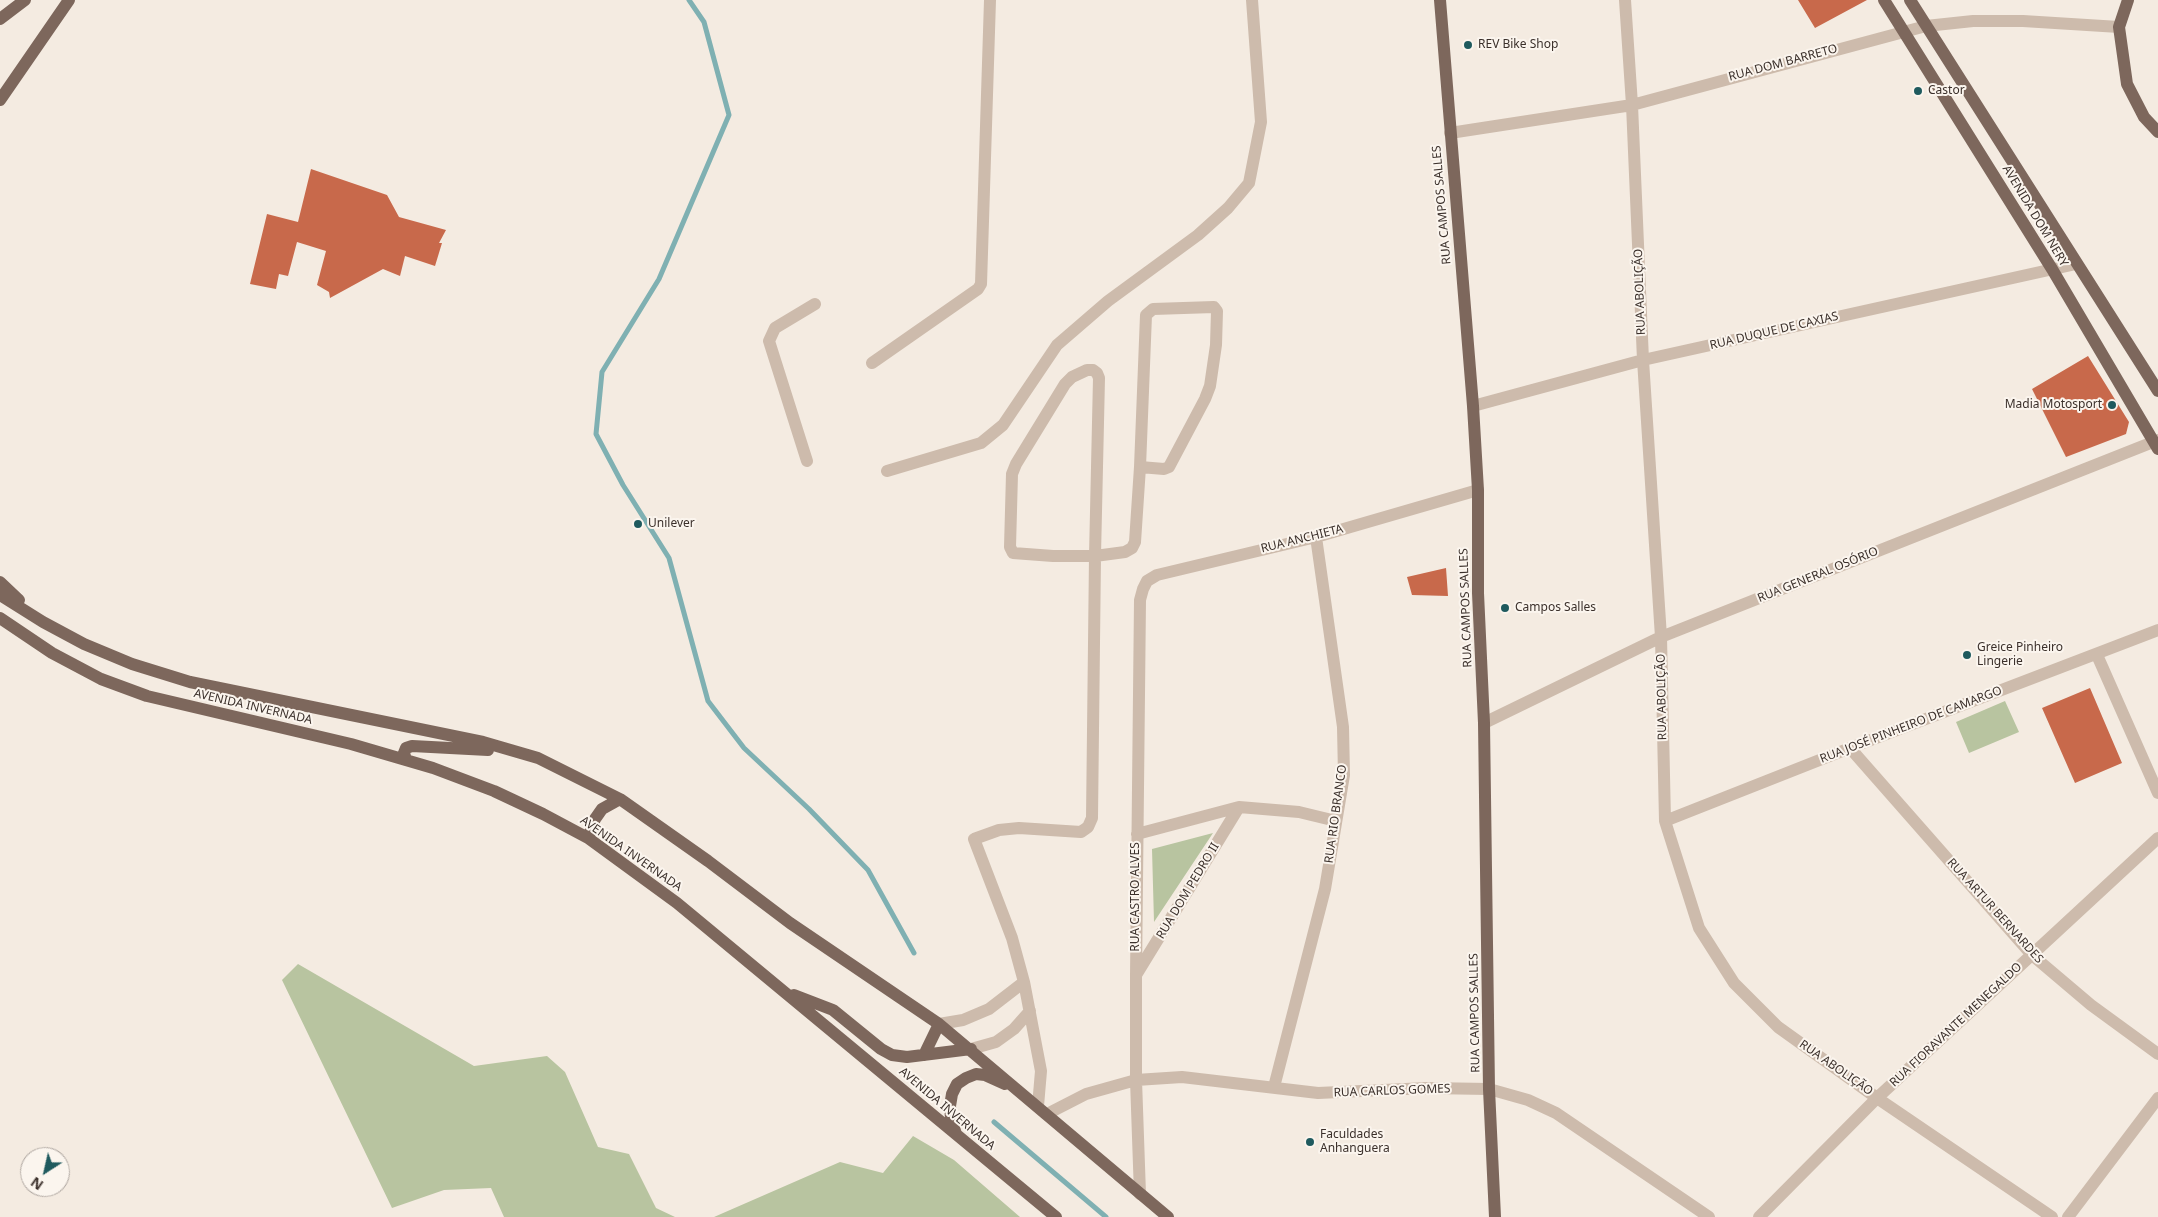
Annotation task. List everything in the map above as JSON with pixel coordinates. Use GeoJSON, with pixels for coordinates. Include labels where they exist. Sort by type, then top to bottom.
{"type":"FeatureCollection","features":[{"type":"Feature","properties":{"kind":"main road"},"geometry":{"type":"LineString","coordinates":[[0,19],[25,0]]}},
{"type":"Feature","properties":{"kind":"main road"},"geometry":{"type":"LineString","coordinates":[[0,100],[69,0]]}},
{"type":"Feature","properties":{"kind":"main road","name":"RUA CAMPOS SALLES"},"geometry":{"type":"LineString","coordinates":[[1440,0],[1474,406],[1478,490],[1478,593],[1484,722],[1489,1090],[1495,1217]]}},
{"type":"Feature","properties":{"kind":"main road","name":"AVENIDA DOM NERY"},"geometry":{"type":"LineString","coordinates":[[1884,0],[2052,269],[2156,444]]}},
{"type":"Feature","properties":{"kind":"main road","name":"AVENIDA DOM NERY"},"geometry":{"type":"LineString","coordinates":[[1910,0],[2158,391]]}},
{"type":"Feature","properties":{"kind":"main road"},"geometry":{"type":"LineString","coordinates":[[2128,0],[2119,27],[2127,84],[2144,117],[2158,132]]}},
{"type":"Feature","properties":{"kind":"main road"},"geometry":{"type":"LineString","coordinates":[[0,582],[43,622]]}},
{"type":"Feature","properties":{"kind":"main road","name":"AVENIDA INVERNADA"},"geometry":{"type":"LineString","coordinates":[[0,595],[43,622],[84,644],[132,664],[190,682],[483,742],[538,758],[620,799],[708,861],[790,923],[939,1024],[972,1049],[1168,1217]]}},
{"type":"Feature","properties":{"kind":"main road","name":"AVENIDA INVERNADA"},"geometry":{"type":"LineString","coordinates":[[0,618],[52,653],[102,679],[146,696],[351,744],[432,768],[494,791],[588,838],[678,903],[1056,1217]]}},
{"type":"Feature","properties":{"kind":"main road"},"geometry":{"type":"LineString","coordinates":[[406,760],[404,752],[406,748],[412,746],[518,752]]}},
{"type":"Feature","properties":{"kind":"main road"},"geometry":{"type":"LineString","coordinates":[[588,838],[595,819],[602,809],[620,799]]}},
{"type":"Feature","properties":{"kind":"main road"},"geometry":{"type":"LineString","coordinates":[[784,991],[833,1010],[881,1049],[892,1055],[907,1057],[972,1049]]}},
{"type":"Feature","properties":{"kind":"main road"},"geometry":{"type":"LineString","coordinates":[[924,1055],[939,1024]]}},
{"type":"Feature","properties":{"kind":"main road"},"geometry":{"type":"LineString","coordinates":[[957,1136],[951,1118],[950,1106],[952,1094],[957,1084],[976,1074],[985,1075],[1017,1089]]}},
{"type":"Feature","properties":{"kind":"street"},"geometry":{"type":"LineString","coordinates":[[872,363],[978,289],[981,284],[990,0]]}},
{"type":"Feature","properties":{"kind":"street"},"geometry":{"type":"LineString","coordinates":[[887,471],[982,443],[1003,425],[1057,345],[1108,301],[1198,235],[1228,208],[1248,183],[1261,122],[1252,0]]}},
{"type":"Feature","properties":{"kind":"street","name":"RUA ABOLIÇÃO"},"geometry":{"type":"LineString","coordinates":[[1625,0],[1632,105],[1643,360],[1661,637],[1665,821],[1699,928],[1734,982],[1778,1027],[1877,1098],[2052,1217]]}},
{"type":"Feature","properties":{"kind":"street","name":"RUA DOM BARRETO"},"geometry":{"type":"LineString","coordinates":[[1450,133],[1632,105],[1904,30],[1926,26],[1973,21],[2023,21],[2119,27]]}},
{"type":"Feature","properties":{"kind":"street","name":"RUA DUQUE DE CAXIAS"},"geometry":{"type":"LineString","coordinates":[[1474,406],[1643,360],[2076,264]]}},
{"type":"Feature","properties":{"kind":"street"},"geometry":{"type":"LineString","coordinates":[[807,461],[769,341],[775,328],[815,304]]}},
{"type":"Feature","properties":{"kind":"street"},"geometry":{"type":"LineString","coordinates":[[1042,1110],[1041,1071],[1024,982],[1012,938],[974,839],[999,830],[1019,828],[1071,833],[1081,832],[1088,827],[1092,818],[1095,556],[1100,378],[1093,370],[1087,370],[1072,377],[1065,384],[1016,464],[1012,474],[1011,550],[1018,554],[1095,556],[1125,552],[1132,548],[1135,542],[1140,467],[1146,314],[1153,309],[1214,307],[1217,311],[1216,345],[1210,386],[1205,399],[1169,466],[1164,469],[1140,467]]}},
{"type":"Feature","properties":{"kind":"street","name":"RUA GENERAL OSÓRIO"},"geometry":{"type":"LineString","coordinates":[[1484,722],[1661,637],[2156,444]]}},
{"type":"Feature","properties":{"kind":"street","name":"RUA ANCHIETA"},"geometry":{"type":"LineString","coordinates":[[1140,600],[1147,581],[1156,574],[1316,537],[1478,490]]}},
{"type":"Feature","properties":{"kind":"street","name":"RUA RIO BRANCO"},"geometry":{"type":"LineString","coordinates":[[1274,1087],[1325,889],[1344,775],[1343,727],[1316,537]]}},
{"type":"Feature","properties":{"kind":"street","name":"RUA CASTRO ALVES"},"geometry":{"type":"LineString","coordinates":[[1140,600],[1136,976],[1136,1080],[1140,1194]]}},
{"type":"Feature","properties":{"kind":"street","name":"RUA JOSÉ PINHEIRO DE CAMARGO"},"geometry":{"type":"LineString","coordinates":[[1665,821],[2158,630]]}},
{"type":"Feature","properties":{"kind":"street"},"geometry":{"type":"LineString","coordinates":[[2097,655],[2158,793]]}},
{"type":"Feature","properties":{"kind":"street","name":"RUA ARTUR BERNARDES"},"geometry":{"type":"LineString","coordinates":[[1850,748],[2032,955],[2091,1005],[2158,1054]]}},
{"type":"Feature","properties":{"kind":"street"},"geometry":{"type":"LineString","coordinates":[[1137,834],[1239,806],[1299,812],[1336,821]]}},
{"type":"Feature","properties":{"kind":"street","name":"RUA DOM PEDRO II"},"geometry":{"type":"LineString","coordinates":[[1136,976],[1239,806]]}},
{"type":"Feature","properties":{"kind":"street","name":"RUA FIORAVANTE MENEGALDO"},"geometry":{"type":"LineString","coordinates":[[1759,1217],[1877,1098],[2158,838]]}},
{"type":"Feature","properties":{"kind":"street"},"geometry":{"type":"LineString","coordinates":[[939,1024],[963,1020],[989,1009],[1024,982]]}},
{"type":"Feature","properties":{"kind":"street"},"geometry":{"type":"LineString","coordinates":[[972,1049],[996,1042],[1014,1029],[1030,1011]]}},
{"type":"Feature","properties":{"kind":"street","name":"RUA CARLOS GOMES"},"geometry":{"type":"LineString","coordinates":[[1042,1110],[1086,1094],[1136,1080],[1182,1077],[1318,1093],[1427,1088],[1489,1090],[1528,1100],[1556,1113],[1709,1217]]}},
{"type":"Feature","properties":{"kind":"street"},"geometry":{"type":"LineString","coordinates":[[2068,1217],[2158,1098]]}},
{"type":"Feature","properties":{"kind":"green space"},"geometry":{"type":"Polygon","coordinates":[[[2005,701],[2019,732],[1969,753],[1956,722],[2005,701]]]}},
{"type":"Feature","properties":{"kind":"green space"},"geometry":{"type":"Polygon","coordinates":[[[1213,833],[1154,922],[1152,849],[1213,833]]]}},
{"type":"Feature","properties":{"kind":"green space"},"geometry":{"type":"Polygon","coordinates":[[[298,964],[474,1066],[547,1056],[565,1072],[598,1147],[629,1154],[656,1208],[675,1217],[504,1217],[491,1188],[444,1190],[392,1208],[282,980],[298,964]]]}},
{"type":"Feature","properties":{"kind":"green space"},"geometry":{"type":"Polygon","coordinates":[[[913,1136],[954,1160],[1020,1217],[714,1217],[840,1162],[883,1173],[913,1136]]]}},
{"type":"Feature","properties":{"kind":"building"},"geometry":{"type":"Polygon","coordinates":[[[1798,0],[1867,0],[1815,28],[1798,0]]]}},
{"type":"Feature","properties":{"kind":"building"},"geometry":{"type":"Polygon","coordinates":[[[311,169],[387,195],[399,217],[446,230],[439,243],[442,243],[435,266],[405,256],[400,276],[383,269],[330,298],[329,292],[317,285],[326,251],[297,242],[288,276],[279,274],[276,289],[250,284],[267,214],[298,222],[311,169]]]}},
{"type":"Feature","properties":{"kind":"building"},"geometry":{"type":"Polygon","coordinates":[[[2088,356],[2129,422],[2126,434],[2066,457],[2032,389],[2088,356]]]}},
{"type":"Feature","properties":{"kind":"building"},"geometry":{"type":"Polygon","coordinates":[[[1446,568],[1448,596],[1412,595],[1407,577],[1446,568]]]}},
{"type":"Feature","properties":{"kind":"building"},"geometry":{"type":"Polygon","coordinates":[[[2090,688],[2122,763],[2075,783],[2042,708],[2090,688]]]}},
{"type":"Feature","properties":{"kind":"waterway"},"geometry":{"type":"LineString","coordinates":[[689,0],[704,22],[729,115],[659,279],[602,372],[596,434],[623,485],[669,558],[708,701],[744,748],[809,809],[868,870],[914,953]]}},
{"type":"Feature","properties":{"kind":"waterway"},"geometry":{"type":"LineString","coordinates":[[994,1122],[1106,1217]]}},
{"type":"Feature","properties":{"kind":"place","name":"REV Bike Shop"},"geometry":{"type":"Point","coordinates":[1468,45]}},
{"type":"Feature","properties":{"kind":"place","name":"Castor"},"geometry":{"type":"Point","coordinates":[1918,91]}},
{"type":"Feature","properties":{"kind":"place","name":"Madia Motosport"},"geometry":{"type":"Point","coordinates":[2112,405]}},
{"type":"Feature","properties":{"kind":"place","name":"Unilever"},"geometry":{"type":"Point","coordinates":[638,524]}},
{"type":"Feature","properties":{"kind":"place","name":"Campos Salles"},"geometry":{"type":"Point","coordinates":[1505,608]}},
{"type":"Feature","properties":{"kind":"place","name":"Greice Pinheiro Lingerie"},"geometry":{"type":"Point","coordinates":[1967,655]}},
{"type":"Feature","properties":{"kind":"place","name":"Faculdades Anhanguera"},"geometry":{"type":"Point","coordinates":[1310,1142]}}]}
